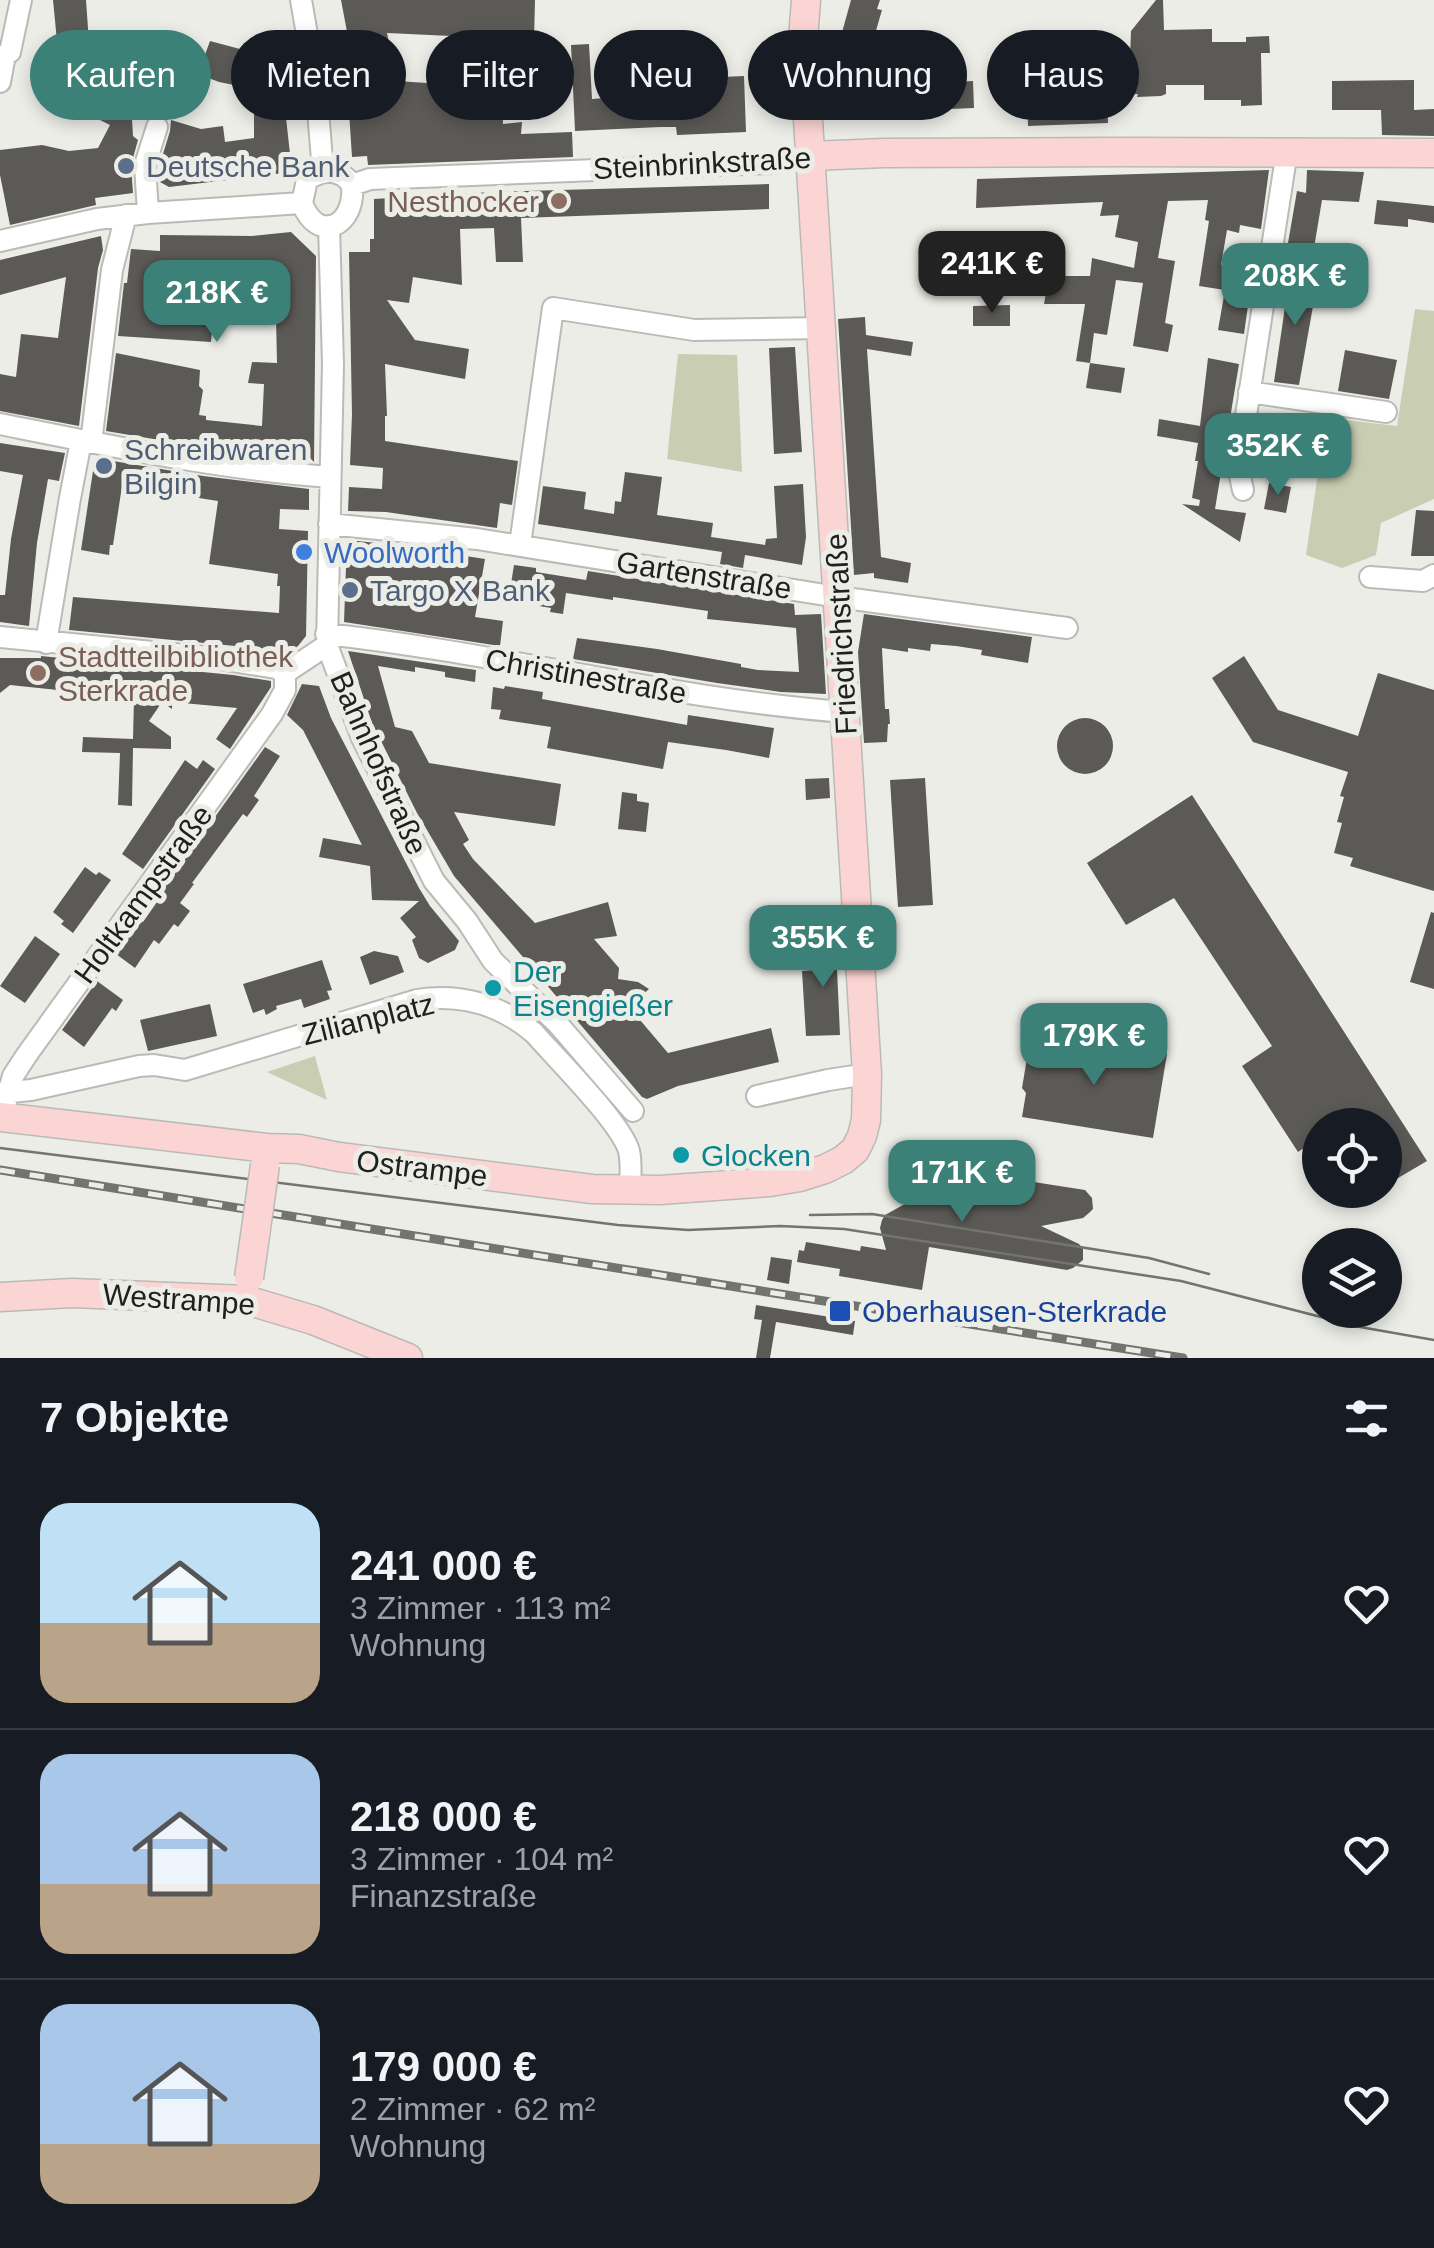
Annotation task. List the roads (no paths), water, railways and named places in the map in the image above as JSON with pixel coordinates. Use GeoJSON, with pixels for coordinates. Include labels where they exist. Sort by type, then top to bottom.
{"type":"FeatureCollection","features":[{"type":"Feature","properties":{"kind":"main road","name":"Friedrichstraße"},"geometry":{"type":"LineString","coordinates":[[806,0],[803,39],[867,1074],[868,1113],[858,1144],[843,1160]]}},
{"type":"Feature","properties":{"kind":"main road","name":"Steinbrinkstraße"},"geometry":{"type":"LineString","coordinates":[[811,156],[1434,153]]}},
{"type":"Feature","properties":{"kind":"main road","name":"Ostrampe"},"geometry":{"type":"LineString","coordinates":[[2,1105],[266,1157],[299,1148],[338,1157],[550,1185],[630,1191],[800,1178],[843,1160]]}},
{"type":"Feature","properties":{"kind":"main road"},"geometry":{"type":"LineString","coordinates":[[248,1289],[266,1157]]}},
{"type":"Feature","properties":{"kind":"main road","name":"Westrampe"},"geometry":{"type":"LineString","coordinates":[[0,1298],[248,1289],[408,1358]]}},
{"type":"Feature","properties":{"kind":"street"},"geometry":{"type":"LineString","coordinates":[[0,82],[21,0]]}},
{"type":"Feature","properties":{"kind":"street"},"geometry":{"type":"LineString","coordinates":[[301,0],[316,86],[323,172]]}},
{"type":"Feature","properties":{"kind":"street"},"geometry":{"type":"LineString","coordinates":[[148,213],[145,165],[157,127]]}},
{"type":"Feature","properties":{"kind":"street"},"geometry":{"type":"LineString","coordinates":[[1244,490],[1238,467],[1287,151]]}},
{"type":"Feature","properties":{"kind":"street","name":"Steinbrinkstraße"},"geometry":{"type":"LineString","coordinates":[[352,185],[370,179],[772,163],[811,156]]}},
{"type":"Feature","properties":{"kind":"street"},"geometry":{"type":"LineString","coordinates":[[323,172],[341,174],[352,185],[351,209],[345,219],[330,226],[312,221],[306,214],[302,203],[307,180],[323,172]]}},
{"type":"Feature","properties":{"kind":"street"},"geometry":{"type":"LineString","coordinates":[[0,241],[126,215],[302,203]]}},
{"type":"Feature","properties":{"kind":"street"},"geometry":{"type":"LineString","coordinates":[[46,643],[70,498],[86,442],[112,270],[126,215]]}},
{"type":"Feature","properties":{"kind":"street","name":"Bahnhofstraße"},"geometry":{"type":"LineString","coordinates":[[330,226],[334,364],[327,639],[362,738],[434,881],[493,961],[557,1023],[634,1111]]}},
{"type":"Feature","properties":{"kind":"street"},"geometry":{"type":"LineString","coordinates":[[520,545],[553,308],[694,330],[822,328]]}},
{"type":"Feature","properties":{"kind":"street"},"geometry":{"type":"LineString","coordinates":[[1250,392],[1386,412]]}},
{"type":"Feature","properties":{"kind":"street"},"geometry":{"type":"LineString","coordinates":[[0,424],[268,472],[330,477]]}},
{"type":"Feature","properties":{"kind":"street","name":"Gartenstraße"},"geometry":{"type":"LineString","coordinates":[[329,524],[520,545],[838,597],[1067,628]]}},
{"type":"Feature","properties":{"kind":"street"},"geometry":{"type":"LineString","coordinates":[[1370,578],[1423,581],[1434,576]]}},
{"type":"Feature","properties":{"kind":"street"},"geometry":{"type":"LineString","coordinates":[[0,638],[214,658],[276,668],[285,673],[327,639]]}},
{"type":"Feature","properties":{"kind":"street","name":"Christinestraße"},"geometry":{"type":"LineString","coordinates":[[327,639],[432,649],[638,686],[789,708],[846,712]]}},
{"type":"Feature","properties":{"kind":"street","name":"Holtkampstraße"},"geometry":{"type":"LineString","coordinates":[[2,1105],[26,1056],[272,714],[285,690],[285,673]]}},
{"type":"Feature","properties":{"kind":"street"},"geometry":{"type":"LineString","coordinates":[[507,973],[510,1014]]}},
{"type":"Feature","properties":{"kind":"street","name":"Zilianplatz"},"geometry":{"type":"LineString","coordinates":[[2,1105],[31,1090],[138,1066],[185,1070],[424,999],[453,998],[510,1014],[534,1034],[622,1136],[630,1159],[630,1191]]}},
{"type":"Feature","properties":{"kind":"street"},"geometry":{"type":"LineString","coordinates":[[757,1096],[867,1074]]}},
{"type":"Feature","properties":{"kind":"tram line"},"geometry":{"type":"LineString","coordinates":[[0,1148],[618,1225],[688,1230],[780,1226],[844,1229],[1181,1281],[1360,1327],[1434,1340]]}},
{"type":"Feature","properties":{"kind":"tram line"},"geometry":{"type":"LineString","coordinates":[[810,1215],[872,1214],[1149,1258],[1209,1274]]}},
{"type":"Feature","properties":{"kind":"railway"},"geometry":{"type":"LineString","coordinates":[[0,1170],[1183,1358]]}},
{"type":"Feature","properties":{"kind":"place","name":"Deutsche Bank"},"geometry":{"type":"Point","coordinates":[126,166]}},
{"type":"Feature","properties":{"kind":"place","name":"Nesthocker"},"geometry":{"type":"Point","coordinates":[559,201]}},
{"type":"Feature","properties":{"kind":"place","name":"Schreibwaren Bilgin"},"geometry":{"type":"Point","coordinates":[104,466]}},
{"type":"Feature","properties":{"kind":"place","name":"Woolworth"},"geometry":{"type":"Point","coordinates":[304,552]}},
{"type":"Feature","properties":{"kind":"place","name":"Targo X Bank"},"geometry":{"type":"Point","coordinates":[350,590]}},
{"type":"Feature","properties":{"kind":"place","name":"Stadtteilbibliothek Sterkrade"},"geometry":{"type":"Point","coordinates":[38,673]}},
{"type":"Feature","properties":{"kind":"place","name":"Der Eisengießer"},"geometry":{"type":"Point","coordinates":[493,988]}},
{"type":"Feature","properties":{"kind":"place","name":"Glocken"},"geometry":{"type":"Point","coordinates":[681,1155]}},
{"type":"Feature","properties":{"kind":"place","name":"Oberhausen-Sterkrade"},"geometry":{"type":"Point","coordinates":[840,1311]}}]}
